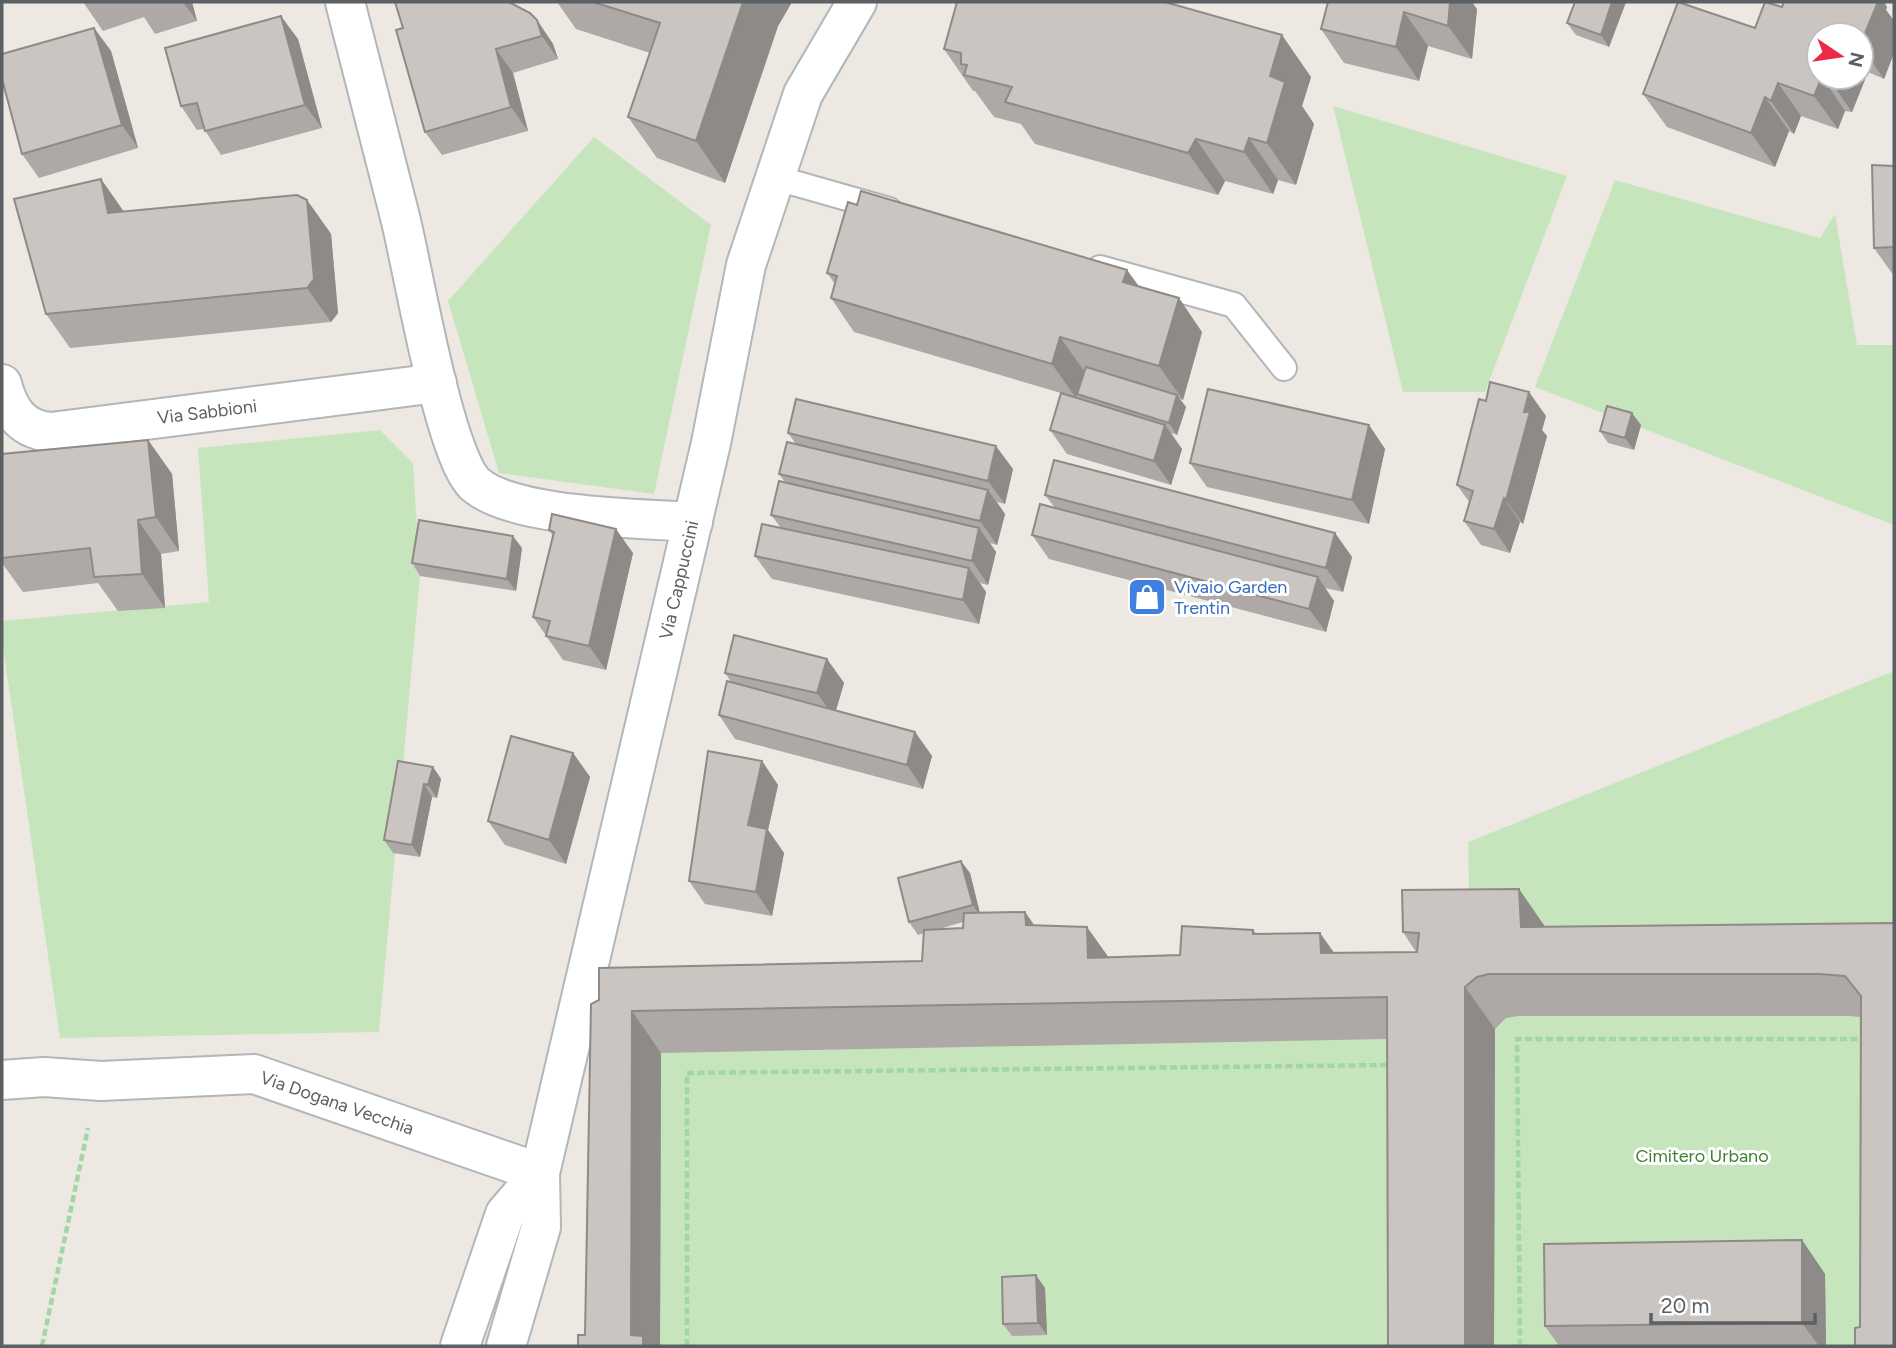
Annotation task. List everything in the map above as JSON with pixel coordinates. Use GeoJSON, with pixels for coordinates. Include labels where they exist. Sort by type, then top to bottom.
{"type":"FeatureCollection","features":[{"type":"Feature","properties":{"kind":"street"},"geometry":{"type":"LineString","coordinates":[[345,2],[401,220],[457,457],[475,485],[492,496],[545,509],[693,522]]}},
{"type":"Feature","properties":{"kind":"street","name":"Via Cappuccini"},"geometry":{"type":"LineString","coordinates":[[506,1346],[541,1227],[540,1173],[693,522],[746,265],[773,177],[803,94],[857,2]]}},
{"type":"Feature","properties":{"kind":"street","name":"Via Sabbioni"},"geometry":{"type":"LineString","coordinates":[[2,384],[16,417],[36,431],[51,432],[438,383]]}},
{"type":"Feature","properties":{"kind":"street","name":"Via Dogana Vecchia"},"geometry":{"type":"LineString","coordinates":[[2,1080],[44,1077],[101,1081],[254,1074],[540,1173]]}},
{"type":"Feature","properties":{"kind":"street","name":"Via Cappuccini"},"geometry":{"type":"LineString","coordinates":[[460,1346],[505,1214],[540,1173]]}},
{"type":"Feature","properties":{"kind":"lane"},"geometry":{"type":"LineString","coordinates":[[773,177],[918,218]]}},
{"type":"Feature","properties":{"kind":"lane"},"geometry":{"type":"LineString","coordinates":[[1076,262],[1234,305],[1284,368]]}},
{"type":"Feature","properties":{"kind":"path"},"geometry":{"type":"LineString","coordinates":[[1520,1346],[1517,1039],[1877,1040]]}},
{"type":"Feature","properties":{"kind":"path"},"geometry":{"type":"LineString","coordinates":[[687,1346],[687,1073],[1402,1065]]}},
{"type":"Feature","properties":{"kind":"path"},"geometry":{"type":"LineString","coordinates":[[42,1346],[78,1165],[101,1081]]}},
{"type":"Feature","properties":{"kind":"green space"},"geometry":{"type":"Polygon","coordinates":[[[1333,106],[1567,176],[1485,392],[1403,392],[1333,106]]]}},
{"type":"Feature","properties":{"kind":"green space"},"geometry":{"type":"Polygon","coordinates":[[[594,137],[711,225],[654,494],[499,473],[448,301],[594,137]]]}},
{"type":"Feature","properties":{"kind":"green space"},"geometry":{"type":"Polygon","coordinates":[[[1615,180],[1820,238],[1835,214],[1857,345],[1894,345],[1894,525],[1535,387],[1615,180]]]}},
{"type":"Feature","properties":{"kind":"green space"},"geometry":{"type":"Polygon","coordinates":[[[380,430],[413,463],[420,576],[379,1032],[60,1038],[2,640],[2,621],[209,602],[198,448],[380,430]]]}},
{"type":"Feature","properties":{"kind":"green space","name":"Cimitero Urbano"},"geometry":{"type":"Polygon","coordinates":[[[1894,671],[1894,1346],[615,1346],[620,1046],[1351,994],[1470,931],[1468,842],[1894,671]]]}},
{"type":"Feature","properties":{"kind":"building"},"geometry":{"type":"Polygon","coordinates":[[[395,2],[509,2],[530,13],[537,20],[542,36],[496,49],[511,107],[425,132],[396,30],[403,28],[395,2]]]}},
{"type":"Feature","properties":{"kind":"building"},"geometry":{"type":"Polygon","coordinates":[[[593,2],[743,2],[696,141],[628,117],[660,23],[593,2]]]}},
{"type":"Feature","properties":{"kind":"building"},"geometry":{"type":"Polygon","coordinates":[[[957,2],[1165,2],[1282,35],[1270,76],[1285,82],[1267,143],[1249,138],[1244,152],[1196,139],[1188,153],[1005,102],[1012,87],[964,75],[967,65],[961,64],[961,53],[944,49],[957,2]]]}},
{"type":"Feature","properties":{"kind":"building"},"geometry":{"type":"Polygon","coordinates":[[[1328,2],[1450,2],[1448,26],[1404,12],[1396,47],[1321,29],[1328,2]]]}},
{"type":"Feature","properties":{"kind":"building"},"geometry":{"type":"Polygon","coordinates":[[[1575,2],[1612,2],[1601,35],[1567,23],[1575,2]]]}},
{"type":"Feature","properties":{"kind":"building"},"geometry":{"type":"Polygon","coordinates":[[[1678,2],[1755,28],[1765,2],[1782,7],[1784,2],[1878,2],[1870,21],[1805,21],[1805,91],[1816,91],[1814,96],[1778,83],[1771,101],[1765,97],[1751,133],[1643,94],[1678,2]]]}},
{"type":"Feature","properties":{"kind":"building"},"geometry":{"type":"Polygon","coordinates":[[[281,16],[305,105],[205,131],[197,103],[181,106],[165,48],[281,16]]]}},
{"type":"Feature","properties":{"kind":"building"},"geometry":{"type":"Polygon","coordinates":[[[94,28],[122,125],[22,154],[2,79],[2,54],[94,28]]]}},
{"type":"Feature","properties":{"kind":"building"},"geometry":{"type":"Polygon","coordinates":[[[1872,165],[1894,166],[1894,247],[1874,248],[1872,165]]]}},
{"type":"Feature","properties":{"kind":"building"},"geometry":{"type":"Polygon","coordinates":[[[101,179],[108,213],[297,195],[307,200],[314,279],[307,288],[46,314],[14,199],[101,179]]]}},
{"type":"Feature","properties":{"kind":"building"},"geometry":{"type":"Polygon","coordinates":[[[861,191],[1127,270],[1123,282],[1179,298],[1159,366],[1060,337],[1052,364],[831,298],[837,276],[827,273],[848,202],[857,205],[861,191]]]}},
{"type":"Feature","properties":{"kind":"building"},"geometry":{"type":"Polygon","coordinates":[[[1086,367],[1177,395],[1169,423],[1077,394],[1086,367]]]}},
{"type":"Feature","properties":{"kind":"building"},"geometry":{"type":"Polygon","coordinates":[[[1490,382],[1529,392],[1524,412],[1530,412],[1506,500],[1504,498],[1494,529],[1464,521],[1473,491],[1457,485],[1479,399],[1486,401],[1490,382]]]}},
{"type":"Feature","properties":{"kind":"building"},"geometry":{"type":"Polygon","coordinates":[[[1208,389],[1369,425],[1352,500],[1190,463],[1208,389]]]}},
{"type":"Feature","properties":{"kind":"building"},"geometry":{"type":"Polygon","coordinates":[[[1061,393],[1165,425],[1154,461],[1050,430],[1061,393]]]}},
{"type":"Feature","properties":{"kind":"building"},"geometry":{"type":"Polygon","coordinates":[[[796,399],[996,446],[988,481],[788,433],[796,399]]]}},
{"type":"Feature","properties":{"kind":"building"},"geometry":{"type":"Polygon","coordinates":[[[1607,406],[1632,413],[1625,438],[1600,431],[1607,406]]]}},
{"type":"Feature","properties":{"kind":"building"},"geometry":{"type":"Polygon","coordinates":[[[148,440],[156,517],[138,520],[142,574],[94,577],[90,548],[2,558],[2,454],[148,440]]]}},
{"type":"Feature","properties":{"kind":"building"},"geometry":{"type":"Polygon","coordinates":[[[787,442],[988,490],[980,521],[779,474],[787,442]]]}},
{"type":"Feature","properties":{"kind":"building"},"geometry":{"type":"Polygon","coordinates":[[[1054,460],[1335,533],[1326,568],[1045,495],[1054,460]]]}},
{"type":"Feature","properties":{"kind":"building"},"geometry":{"type":"Polygon","coordinates":[[[779,481],[979,528],[972,561],[771,515],[779,481]]]}},
{"type":"Feature","properties":{"kind":"building"},"geometry":{"type":"Polygon","coordinates":[[[1040,504],[1318,577],[1309,609],[1032,535],[1040,504]]]}},
{"type":"Feature","properties":{"kind":"building"},"geometry":{"type":"Polygon","coordinates":[[[552,514],[616,529],[589,646],[546,636],[550,621],[533,617],[554,532],[549,530],[552,514]]]}},
{"type":"Feature","properties":{"kind":"building"},"geometry":{"type":"Polygon","coordinates":[[[419,520],[513,536],[507,579],[412,563],[419,520]]]}},
{"type":"Feature","properties":{"kind":"building"},"geometry":{"type":"Polygon","coordinates":[[[762,524],[969,568],[963,600],[755,556],[762,524]]]}},
{"type":"Feature","properties":{"kind":"building"},"geometry":{"type":"Polygon","coordinates":[[[734,635],[827,659],[817,693],[725,673],[734,635]]]}},
{"type":"Feature","properties":{"kind":"building"},"geometry":{"type":"Polygon","coordinates":[[[727,681],[915,732],[907,765],[719,715],[727,681]]]}},
{"type":"Feature","properties":{"kind":"building"},"geometry":{"type":"Polygon","coordinates":[[[511,736],[573,753],[549,840],[488,821],[511,736]]]}},
{"type":"Feature","properties":{"kind":"building"},"geometry":{"type":"Polygon","coordinates":[[[708,751],[762,761],[748,825],[767,829],[756,892],[689,881],[708,751]]]}},
{"type":"Feature","properties":{"kind":"building"},"geometry":{"type":"Polygon","coordinates":[[[398,761],[433,767],[428,785],[424,784],[412,845],[384,840],[398,761]]]}},
{"type":"Feature","properties":{"kind":"building"},"geometry":{"type":"Polygon","coordinates":[[[961,861],[973,905],[909,922],[898,878],[961,861]]]}},
{"type":"Feature","properties":{"kind":"building"},"geometry":{"type":"Polygon","coordinates":[[[1519,889],[1521,927],[1894,923],[1894,1346],[1855,1346],[1855,1328],[1860,1327],[1861,996],[1845,976],[1489,974],[1477,977],[1465,987],[1465,1346],[1388,1346],[1387,997],[632,1011],[631,1335],[643,1336],[643,1346],[578,1346],[578,1335],[585,1335],[591,1004],[599,1000],[599,968],[922,961],[924,930],[963,928],[964,913],[1025,912],[1026,925],[1087,927],[1088,958],[1180,955],[1182,926],[1253,930],[1253,934],[1320,933],[1321,953],[1417,952],[1419,933],[1403,932],[1402,890],[1519,889]]]}},
{"type":"Feature","properties":{"kind":"building"},"geometry":{"type":"Polygon","coordinates":[[[1802,1240],[1802,1323],[1545,1326],[1544,1244],[1802,1240]]]}},
{"type":"Feature","properties":{"kind":"building"},"geometry":{"type":"Polygon","coordinates":[[[1036,1275],[1038,1323],[1003,1324],[1002,1277],[1036,1275]]]}},
{"type":"Feature","properties":{"kind":"place","name":"Vivaio Garden Trentin"},"geometry":{"type":"Point","coordinates":[1147,597]}}]}
